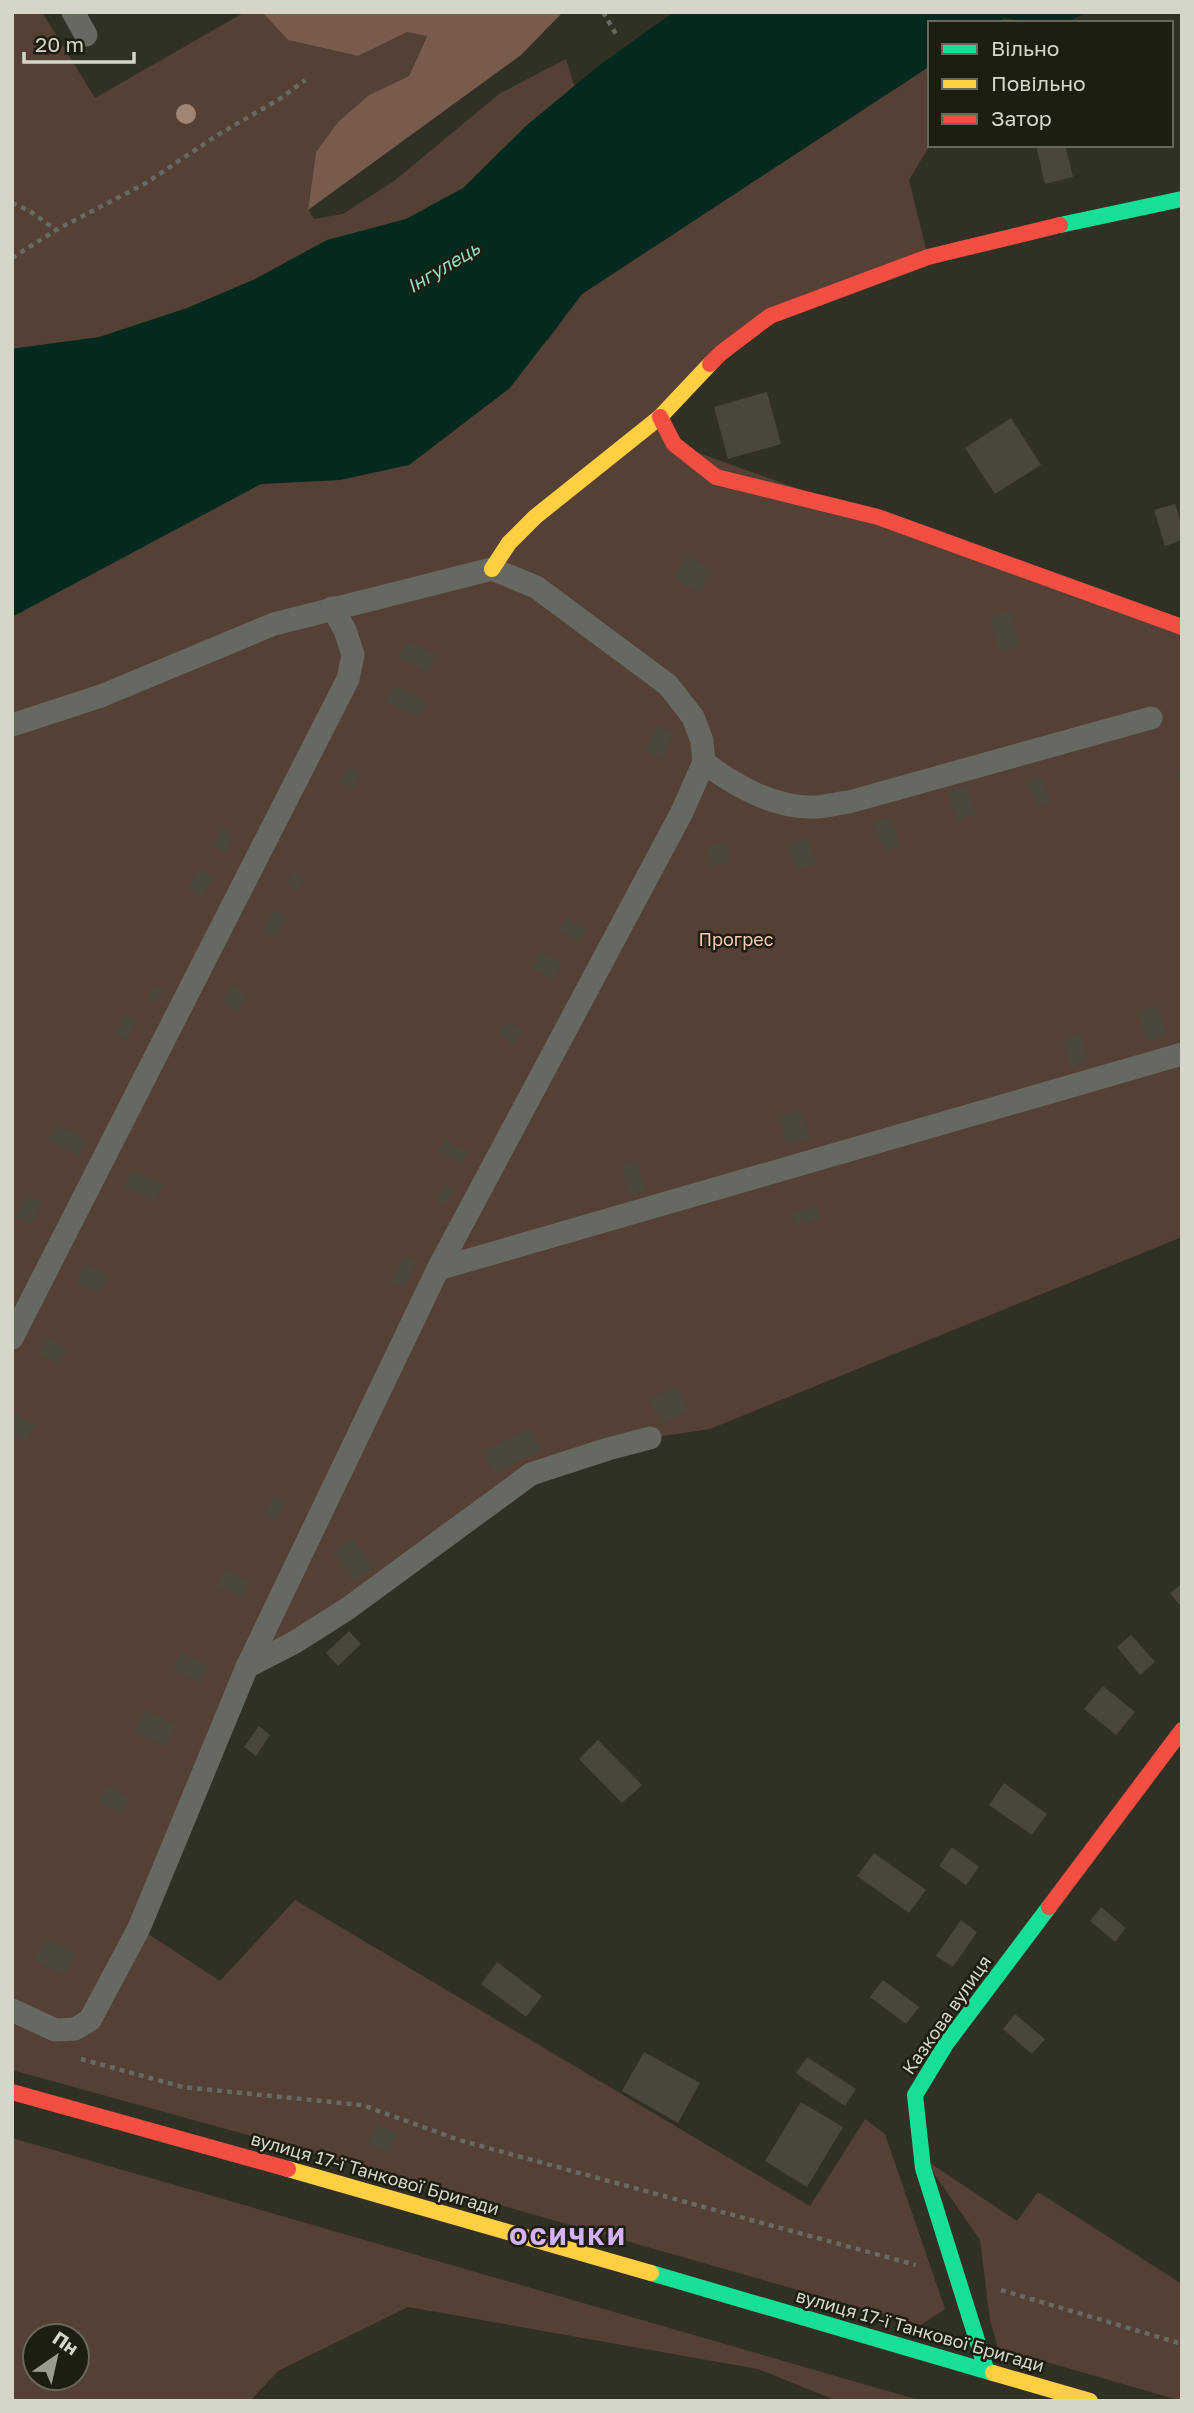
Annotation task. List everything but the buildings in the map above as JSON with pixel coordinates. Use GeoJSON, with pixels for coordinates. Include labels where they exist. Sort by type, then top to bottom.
{"type":"FeatureCollection","features":[{"type":"Feature","properties":{"kind":"street"},"geometry":{"type":"LineString","coordinates":[[492,569],[509,543],[535,517],[660,416],[721,353],[770,316],[928,257],[1182,199]]}},
{"type":"Feature","properties":{"kind":"street"},"geometry":{"type":"LineString","coordinates":[[660,416],[674,444],[716,477],[878,517],[1182,627]]}},
{"type":"Feature","properties":{"kind":"street","name":"Казкова вулиця"},"geometry":{"type":"LineString","coordinates":[[986,2369],[923,2168],[915,2095],[946,2044],[1182,1730]]}},
{"type":"Feature","properties":{"kind":"street","name":"вулиця 17-ї Танкової Бригади"},"geometry":{"type":"LineString","coordinates":[[12,2092],[437,2211],[1090,2401]]}},
{"type":"Feature","properties":{"kind":"lane"},"geometry":{"type":"LineString","coordinates":[[73,12],[86,35]]}},
{"type":"Feature","properties":{"kind":"lane"},"geometry":{"type":"LineString","coordinates":[[12,725],[101,696],[274,624],[492,569],[536,587],[668,685],[693,717],[702,741],[704,762],[682,812],[438,1269],[247,1667],[139,1928],[90,2020],[75,2029],[55,2030],[12,2010]]}},
{"type":"Feature","properties":{"kind":"lane"},"geometry":{"type":"LineString","coordinates":[[12,1338],[348,679],[353,655],[345,631],[332,608]]}},
{"type":"Feature","properties":{"kind":"lane"},"geometry":{"type":"LineString","coordinates":[[704,762],[720,775],[774,802],[811,807],[849,802],[1151,718]]}},
{"type":"Feature","properties":{"kind":"lane"},"geometry":{"type":"LineString","coordinates":[[438,1269],[1182,1054]]}},
{"type":"Feature","properties":{"kind":"lane"},"geometry":{"type":"LineString","coordinates":[[247,1667],[295,1642],[347,1609],[531,1474],[650,1438]]}},
{"type":"Feature","properties":{"kind":"path"},"geometry":{"type":"LineString","coordinates":[[603,12],[617,36]]}},
{"type":"Feature","properties":{"kind":"path"},"geometry":{"type":"LineString","coordinates":[[12,258],[56,230],[146,183],[305,80]]}},
{"type":"Feature","properties":{"kind":"path"},"geometry":{"type":"LineString","coordinates":[[12,203],[30,211],[56,230]]}},
{"type":"Feature","properties":{"kind":"path"},"geometry":{"type":"LineString","coordinates":[[78,2058],[183,2087],[362,2105],[458,2140],[957,2277],[1182,2344]]}},
{"type":"Feature","properties":{"kind":"green space"},"geometry":{"type":"Polygon","coordinates":[[[12,12],[42,12],[95,98],[245,12],[262,12],[288,40],[358,56],[408,31],[427,35],[409,76],[369,95],[338,122],[316,152],[308,209],[314,219],[343,214],[394,181],[499,94],[566,59],[582,110],[438,218],[140,350],[60,342],[12,349],[12,12]]]}},
{"type":"Feature","properties":{"kind":"green space","name":"Прогрес"},"geometry":{"type":"Polygon","coordinates":[[[928,67],[929,147],[909,180],[928,257],[770,316],[661,417],[674,444],[1182,627],[1182,1237],[710,1429],[650,1438],[531,1474],[247,1667],[139,1928],[220,1981],[295,1900],[810,2206],[865,2119],[885,2134],[945,2309],[921,2325],[12,2070],[12,522],[548,340],[582,294],[928,67]]]}},
{"type":"Feature","properties":{"kind":"green space"},"geometry":{"type":"Polygon","coordinates":[[[12,2138],[922,2401],[837,2401],[758,2369],[408,2307],[278,2371],[250,2401],[12,2401],[12,2138]]]}},
{"type":"Feature","properties":{"kind":"green space"},"geometry":{"type":"Polygon","coordinates":[[[924,2159],[1017,2221],[1038,2192],[1182,2284],[1182,2401],[998,2348],[990,2320],[980,2240],[924,2159]]]}},
{"type":"Feature","properties":{"kind":"shaded area"},"geometry":{"type":"Polygon","coordinates":[[[262,12],[563,12],[521,55],[308,210],[316,152],[338,122],[369,95],[409,76],[427,36],[407,32],[358,56],[288,40],[262,12]]]}},
{"type":"Feature","properties":{"kind":"water","name":"Інгулець"},"geometry":{"type":"Polygon","coordinates":[[[674,12],[1089,12],[1068,21],[1022,21],[1004,18],[999,21],[928,21],[928,67],[582,294],[510,388],[409,465],[340,480],[261,484],[12,617],[12,349],[99,337],[187,308],[253,280],[327,240],[406,219],[463,188],[527,125],[601,64],[674,12]]]}},
{"type":"Feature","properties":{"kind":"traffic: fast"},"geometry":{"type":"LineString","coordinates":[[1060,225],[1182,199]]}},
{"type":"Feature","properties":{"kind":"traffic: fast"},"geometry":{"type":"LineString","coordinates":[[986,2369],[923,2168],[915,2095],[946,2044],[1049,1907]]}},
{"type":"Feature","properties":{"kind":"traffic: fast"},"geometry":{"type":"LineString","coordinates":[[651,2273],[993,2373]]}},
{"type":"Feature","properties":{"kind":"traffic: slow"},"geometry":{"type":"LineString","coordinates":[[492,569],[509,543],[535,517],[660,417],[710,364]]}},
{"type":"Feature","properties":{"kind":"traffic: slow"},"geometry":{"type":"LineString","coordinates":[[288,2169],[651,2273]]}},
{"type":"Feature","properties":{"kind":"traffic: slow"},"geometry":{"type":"LineString","coordinates":[[993,2373],[1090,2401]]}},
{"type":"Feature","properties":{"kind":"traffic: jam"},"geometry":{"type":"LineString","coordinates":[[710,364],[770,316],[928,257],[1060,225]]}},
{"type":"Feature","properties":{"kind":"traffic: jam"},"geometry":{"type":"LineString","coordinates":[[660,417],[674,444],[716,477],[878,517],[1182,627]]}},
{"type":"Feature","properties":{"kind":"traffic: jam"},"geometry":{"type":"LineString","coordinates":[[1049,1907],[1182,1730]]}},
{"type":"Feature","properties":{"kind":"traffic: jam"},"geometry":{"type":"LineString","coordinates":[[12,2092],[288,2169]]}},
{"type":"Feature","properties":{"kind":"district","name":"ОСИЧКИ"},"geometry":{"type":"Point","coordinates":[568,2237]}}]}
